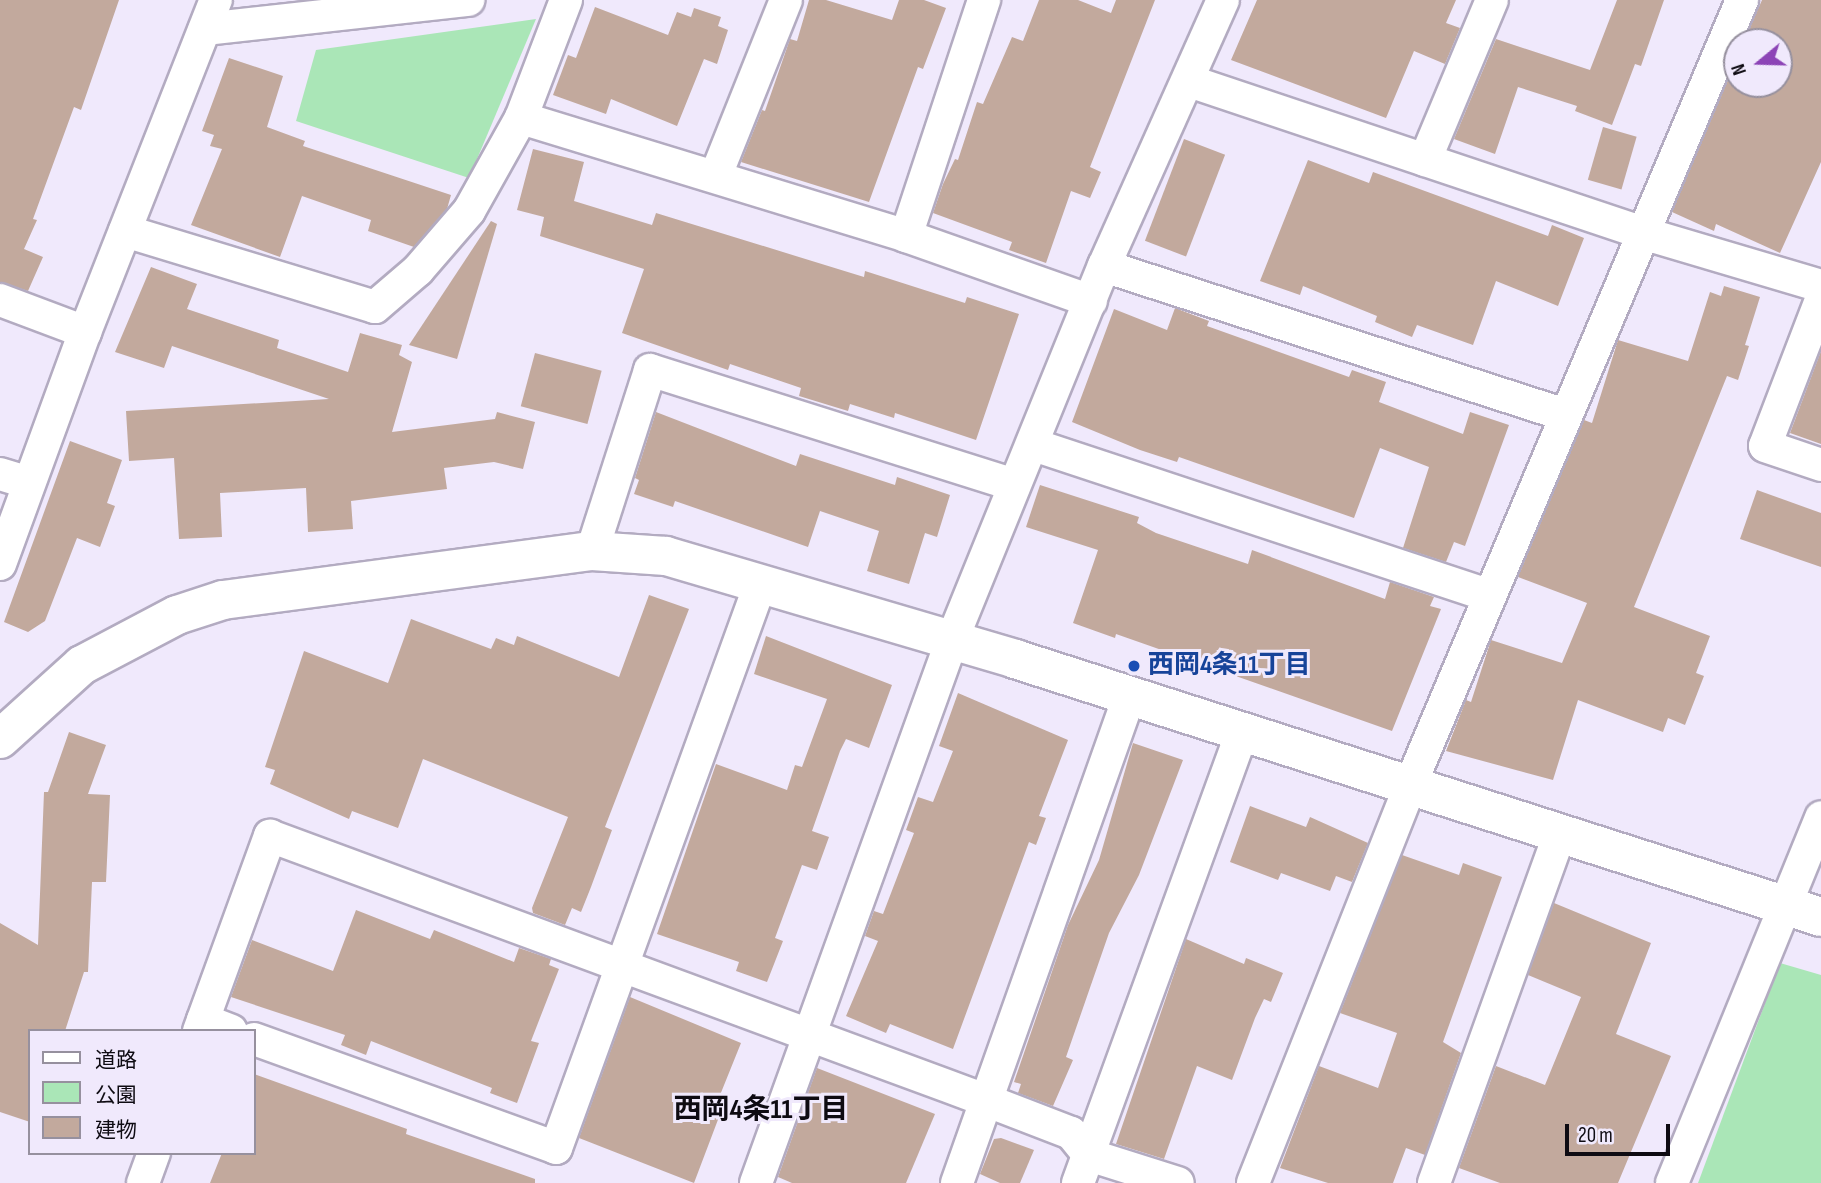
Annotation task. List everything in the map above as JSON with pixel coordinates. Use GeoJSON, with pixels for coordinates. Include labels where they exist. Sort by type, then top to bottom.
{"type":"FeatureCollection","features":[{"type":"Feature","properties":{"kind":"street"},"geometry":{"type":"LineString","coordinates":[[0,564],[14,478],[85,331],[211,14],[468,0]]}},
{"type":"Feature","properties":{"kind":"street"},"geometry":{"type":"LineString","coordinates":[[125,231],[375,307],[418,270],[469,211],[521,118],[566,0]]}},
{"type":"Feature","properties":{"kind":"street"},"geometry":{"type":"LineString","coordinates":[[716,175],[786,0]]}},
{"type":"Feature","properties":{"kind":"street"},"geometry":{"type":"LineString","coordinates":[[906,236],[984,0]]}},
{"type":"Feature","properties":{"kind":"street"},"geometry":{"type":"LineString","coordinates":[[756,1183],[952,640],[1014,485],[1034,445],[1104,266],[1223,0]]}},
{"type":"Feature","properties":{"kind":"street"},"geometry":{"type":"LineString","coordinates":[[1425,160],[1492,0]]}},
{"type":"Feature","properties":{"kind":"street"},"geometry":{"type":"LineString","coordinates":[[1253,1183],[1411,783],[1742,0]]}},
{"type":"Feature","properties":{"kind":"street"},"geometry":{"type":"LineString","coordinates":[[1189,81],[1642,233],[1821,286]]}},
{"type":"Feature","properties":{"kind":"street"},"geometry":{"type":"LineString","coordinates":[[521,118],[716,175],[906,236],[1091,302]]}},
{"type":"Feature","properties":{"kind":"street"},"geometry":{"type":"LineString","coordinates":[[1104,266],[1566,415]]}},
{"type":"Feature","properties":{"kind":"street"},"geometry":{"type":"LineString","coordinates":[[0,300],[85,331]]}},
{"type":"Feature","properties":{"kind":"street"},"geometry":{"type":"LineString","coordinates":[[1821,300],[1765,446],[1821,465]]}},
{"type":"Feature","properties":{"kind":"street"},"geometry":{"type":"LineString","coordinates":[[592,551],[650,370],[1014,485]]}},
{"type":"Feature","properties":{"kind":"street"},"geometry":{"type":"LineString","coordinates":[[1034,445],[1490,596]]}},
{"type":"Feature","properties":{"kind":"street"},"geometry":{"type":"LineString","coordinates":[[0,738],[82,665],[177,615],[223,600],[592,551],[666,556],[952,640],[1241,734],[1411,783],[1803,911]]}},
{"type":"Feature","properties":{"kind":"street"},"geometry":{"type":"LineString","coordinates":[[256,1040],[556,1148],[761,582]]}},
{"type":"Feature","properties":{"kind":"street"},"geometry":{"type":"LineString","coordinates":[[957,1183],[1129,697]]}},
{"type":"Feature","properties":{"kind":"street"},"geometry":{"type":"LineString","coordinates":[[1084,1169],[1241,734]]}},
{"type":"Feature","properties":{"kind":"street"},"geometry":{"type":"LineString","coordinates":[[1672,1183],[1803,911],[1821,817]]}},
{"type":"Feature","properties":{"kind":"street"},"geometry":{"type":"LineString","coordinates":[[1434,1183],[1560,833]]}},
{"type":"Feature","properties":{"kind":"street"},"geometry":{"type":"LineString","coordinates":[[211,1027],[270,835],[809,1038],[1071,1133],[1084,1169]]}},
{"type":"Feature","properties":{"kind":"street"},"geometry":{"type":"LineString","coordinates":[[143,1183],[153,1155]]}},
{"type":"Feature","properties":{"kind":"street"},"geometry":{"type":"LineString","coordinates":[[1084,1169],[1178,1183]]}},
{"type":"Feature","properties":{"kind":"green space"},"geometry":{"type":"Polygon","coordinates":[[[536,19],[469,178],[296,121],[316,50],[536,19]]]}},
{"type":"Feature","properties":{"kind":"green space"},"geometry":{"type":"Polygon","coordinates":[[[1780,963],[1821,975],[1821,1183],[1698,1183],[1780,963]]]}},
{"type":"Feature","properties":{"kind":"building"},"geometry":{"type":"Polygon","coordinates":[[[0,0],[119,0],[81,110],[74,107],[33,219],[37,220],[24,249],[43,257],[28,291],[0,282],[0,0]]]}},
{"type":"Feature","properties":{"kind":"building"},"geometry":{"type":"Polygon","coordinates":[[[809,0],[826,0],[892,20],[899,0],[924,0],[946,8],[923,69],[918,67],[869,202],[741,162],[762,110],[765,111],[790,39],[797,41],[809,0]]]}},
{"type":"Feature","properties":{"kind":"building"},"geometry":{"type":"Polygon","coordinates":[[[1039,0],[1078,0],[1111,13],[1116,0],[1155,0],[1090,167],[1101,172],[1090,198],[1071,191],[1046,263],[1009,250],[1012,242],[933,213],[943,184],[955,159],[958,160],[977,102],[983,104],[1012,37],[1023,41],[1039,0]]]}},
{"type":"Feature","properties":{"kind":"building"},"geometry":{"type":"Polygon","coordinates":[[[1257,0],[1456,0],[1446,23],[1460,28],[1445,64],[1414,51],[1386,118],[1231,60],[1257,0]]]}},
{"type":"Feature","properties":{"kind":"building"},"geometry":{"type":"Polygon","coordinates":[[[1617,0],[1664,0],[1641,66],[1635,64],[1612,125],[1575,111],[1577,106],[1518,87],[1495,154],[1454,139],[1496,39],[1590,70],[1617,0]]]}},
{"type":"Feature","properties":{"kind":"building"},"geometry":{"type":"Polygon","coordinates":[[[1762,0],[1821,0],[1821,162],[1780,253],[1716,224],[1714,231],[1672,212],[1723,92],[1723,98],[1793,98],[1793,28],[1750,28],[1762,0]]]}},
{"type":"Feature","properties":{"kind":"building"},"geometry":{"type":"Polygon","coordinates":[[[595,7],[668,35],[677,12],[691,17],[694,8],[721,17],[718,26],[728,30],[717,64],[704,59],[677,126],[611,99],[606,114],[553,95],[568,55],[576,58],[595,7]]]}},
{"type":"Feature","properties":{"kind":"building"},"geometry":{"type":"Polygon","coordinates":[[[229,58],[283,76],[267,127],[305,141],[303,146],[451,195],[447,209],[414,247],[368,231],[371,220],[302,196],[280,257],[191,225],[222,149],[210,146],[214,135],[202,131],[229,58]]]}},
{"type":"Feature","properties":{"kind":"building"},"geometry":{"type":"Polygon","coordinates":[[[1603,127],[1637,137],[1621,190],[1588,180],[1603,127]]]}},
{"type":"Feature","properties":{"kind":"building"},"geometry":{"type":"Polygon","coordinates":[[[1184,139],[1225,155],[1186,257],[1145,241],[1184,139]]]}},
{"type":"Feature","properties":{"kind":"building"},"geometry":{"type":"Polygon","coordinates":[[[533,149],[584,162],[574,201],[652,225],[656,213],[864,277],[865,271],[965,303],[967,297],[1019,314],[976,440],[895,413],[894,418],[850,404],[848,411],[799,396],[801,388],[730,364],[728,370],[622,333],[644,269],[540,236],[544,217],[517,210],[533,149]]]}},
{"type":"Feature","properties":{"kind":"building"},"geometry":{"type":"Polygon","coordinates":[[[1308,160],[1369,183],[1373,172],[1548,236],[1552,225],[1584,238],[1558,306],[1496,281],[1473,345],[1417,325],[1412,337],[1375,322],[1377,316],[1303,286],[1300,295],[1260,281],[1308,160]]]}},
{"type":"Feature","properties":{"kind":"building"},"geometry":{"type":"Polygon","coordinates":[[[491,221],[497,224],[457,359],[409,345],[491,221]]]}},
{"type":"Feature","properties":{"kind":"building"},"geometry":{"type":"Polygon","coordinates":[[[151,267],[197,284],[187,309],[279,340],[277,348],[348,372],[360,333],[402,345],[399,355],[412,362],[392,432],[495,419],[497,412],[535,422],[523,469],[494,462],[444,468],[447,489],[351,501],[353,529],[308,532],[306,488],[220,493],[222,537],[179,539],[174,458],[129,461],[126,411],[329,399],[172,346],[164,368],[115,352],[151,267]]]}},
{"type":"Feature","properties":{"kind":"building"},"geometry":{"type":"Polygon","coordinates":[[[1724,286],[1760,297],[1745,345],[1749,346],[1738,380],[1727,376],[1634,607],[1710,636],[1696,673],[1704,676],[1685,725],[1668,718],[1663,732],[1578,700],[1553,780],[1446,751],[1466,700],[1471,702],[1491,640],[1562,663],[1587,603],[1518,577],[1584,420],[1592,423],[1618,340],[1688,361],[1710,292],[1721,296],[1724,286]]]}},
{"type":"Feature","properties":{"kind":"building"},"geometry":{"type":"Polygon","coordinates":[[[1175,308],[1209,321],[1207,326],[1349,377],[1352,370],[1386,382],[1379,402],[1463,434],[1470,412],[1509,425],[1465,546],[1454,542],[1446,562],[1403,548],[1429,467],[1380,448],[1354,518],[1179,457],[1177,462],[1140,450],[1072,422],[1114,309],[1167,330],[1175,308]]]}},
{"type":"Feature","properties":{"kind":"building"},"geometry":{"type":"Polygon","coordinates":[[[1821,351],[1821,444],[1790,433],[1821,351]]]}},
{"type":"Feature","properties":{"kind":"building"},"geometry":{"type":"Polygon","coordinates":[[[535,353],[602,371],[587,424],[521,406],[535,353]]]}},
{"type":"Feature","properties":{"kind":"building"},"geometry":{"type":"Polygon","coordinates":[[[656,412],[796,466],[800,454],[895,485],[897,477],[950,495],[937,537],[925,533],[909,584],[867,571],[879,531],[820,511],[808,547],[675,501],[673,507],[634,494],[639,480],[635,478],[656,412]]]}},
{"type":"Feature","properties":{"kind":"building"},"geometry":{"type":"Polygon","coordinates":[[[70,441],[122,460],[107,503],[115,506],[100,547],[77,538],[45,621],[28,632],[4,622],[70,441]]]}},
{"type":"Feature","properties":{"kind":"building"},"geometry":{"type":"Polygon","coordinates":[[[1040,485],[1139,517],[1137,523],[1156,533],[1248,564],[1252,550],[1385,599],[1390,582],[1434,597],[1430,606],[1441,609],[1392,731],[1116,634],[1115,638],[1073,623],[1098,550],[1026,527],[1040,485]]]}},
{"type":"Feature","properties":{"kind":"building"},"geometry":{"type":"Polygon","coordinates":[[[1757,490],[1821,513],[1821,567],[1740,539],[1757,490]]]}},
{"type":"Feature","properties":{"kind":"building"},"geometry":{"type":"Polygon","coordinates":[[[649,595],[689,609],[605,827],[612,830],[591,887],[581,912],[572,908],[565,925],[533,913],[532,908],[568,817],[423,759],[398,828],[352,811],[349,819],[270,784],[275,770],[265,767],[304,651],[388,683],[411,619],[491,649],[496,638],[514,645],[517,636],[619,677],[649,595]]]}},
{"type":"Feature","properties":{"kind":"building"},"geometry":{"type":"Polygon","coordinates":[[[766,636],[892,685],[869,748],[846,739],[840,751],[812,831],[829,837],[817,870],[802,865],[775,938],[783,941],[767,982],[736,971],[739,962],[657,934],[716,764],[787,790],[795,765],[802,767],[827,699],[754,674],[766,636]]]}},
{"type":"Feature","properties":{"kind":"building"},"geometry":{"type":"Polygon","coordinates":[[[958,693],[1068,740],[1039,816],[1046,818],[1036,845],[1029,842],[953,1049],[890,1024],[886,1033],[846,1016],[878,941],[865,936],[874,911],[883,914],[914,833],[906,830],[918,797],[933,802],[953,751],[939,746],[958,693]]]}},
{"type":"Feature","properties":{"kind":"building"},"geometry":{"type":"Polygon","coordinates":[[[69,732],[106,745],[88,794],[110,795],[106,882],[92,882],[88,972],[84,972],[66,1029],[28,1029],[28,1121],[0,1112],[0,923],[38,945],[44,792],[48,792],[69,732]]]}},
{"type":"Feature","properties":{"kind":"building"},"geometry":{"type":"Polygon","coordinates":[[[1133,743],[1183,760],[1139,875],[1109,933],[1066,1057],[1073,1060],[1053,1106],[1018,1093],[1021,1084],[1014,1082],[1068,925],[1099,860],[1133,743]]]}},
{"type":"Feature","properties":{"kind":"building"},"geometry":{"type":"Polygon","coordinates":[[[1250,806],[1306,827],[1310,817],[1368,843],[1352,882],[1336,876],[1330,891],[1281,873],[1278,880],[1230,862],[1250,806]]]}},
{"type":"Feature","properties":{"kind":"building"},"geometry":{"type":"Polygon","coordinates":[[[1402,855],[1459,875],[1463,863],[1502,877],[1443,1042],[1461,1053],[1425,1155],[1406,1148],[1393,1183],[1328,1183],[1280,1168],[1319,1066],[1378,1088],[1397,1033],[1340,1013],[1402,855]]]}},
{"type":"Feature","properties":{"kind":"building"},"geometry":{"type":"Polygon","coordinates":[[[1554,903],[1651,943],[1616,1034],[1671,1056],[1618,1183],[1500,1183],[1459,1168],[1496,1066],[1545,1085],[1581,997],[1528,975],[1554,903]]]}},
{"type":"Feature","properties":{"kind":"building"},"geometry":{"type":"Polygon","coordinates":[[[356,910],[430,939],[434,930],[514,962],[519,948],[551,959],[549,965],[559,969],[531,1041],[539,1043],[517,1103],[490,1093],[492,1088],[371,1041],[366,1055],[341,1045],[345,1035],[231,997],[252,940],[333,971],[356,910]]]}},
{"type":"Feature","properties":{"kind":"building"},"geometry":{"type":"Polygon","coordinates":[[[1186,939],[1244,964],[1246,958],[1283,973],[1271,1002],[1264,999],[1232,1080],[1197,1066],[1164,1159],[1116,1144],[1186,939]]]}},
{"type":"Feature","properties":{"kind":"building"},"geometry":{"type":"Polygon","coordinates":[[[630,997],[741,1043],[712,1115],[719,1117],[694,1183],[579,1138],[630,997]]]}},
{"type":"Feature","properties":{"kind":"building"},"geometry":{"type":"Polygon","coordinates":[[[817,1068],[935,1114],[906,1183],[792,1183],[778,1177],[817,1068]]]}},
{"type":"Feature","properties":{"kind":"building"},"geometry":{"type":"Polygon","coordinates":[[[256,1075],[407,1129],[406,1134],[535,1179],[535,1183],[210,1183],[221,1155],[256,1155],[256,1075]]]}},
{"type":"Feature","properties":{"kind":"building"},"geometry":{"type":"Polygon","coordinates":[[[1001,1138],[1034,1150],[1020,1183],[1000,1183],[980,1174],[994,1139],[1001,1138]]]}},
{"type":"Feature","properties":{"kind":"place","name":"西岡4条11丁目"},"geometry":{"type":"Point","coordinates":[1134,666]}},
{"type":"Feature","properties":{"kind":"district","name":"西岡4条11丁目"},"geometry":{"type":"Point","coordinates":[761,1110]}}]}
